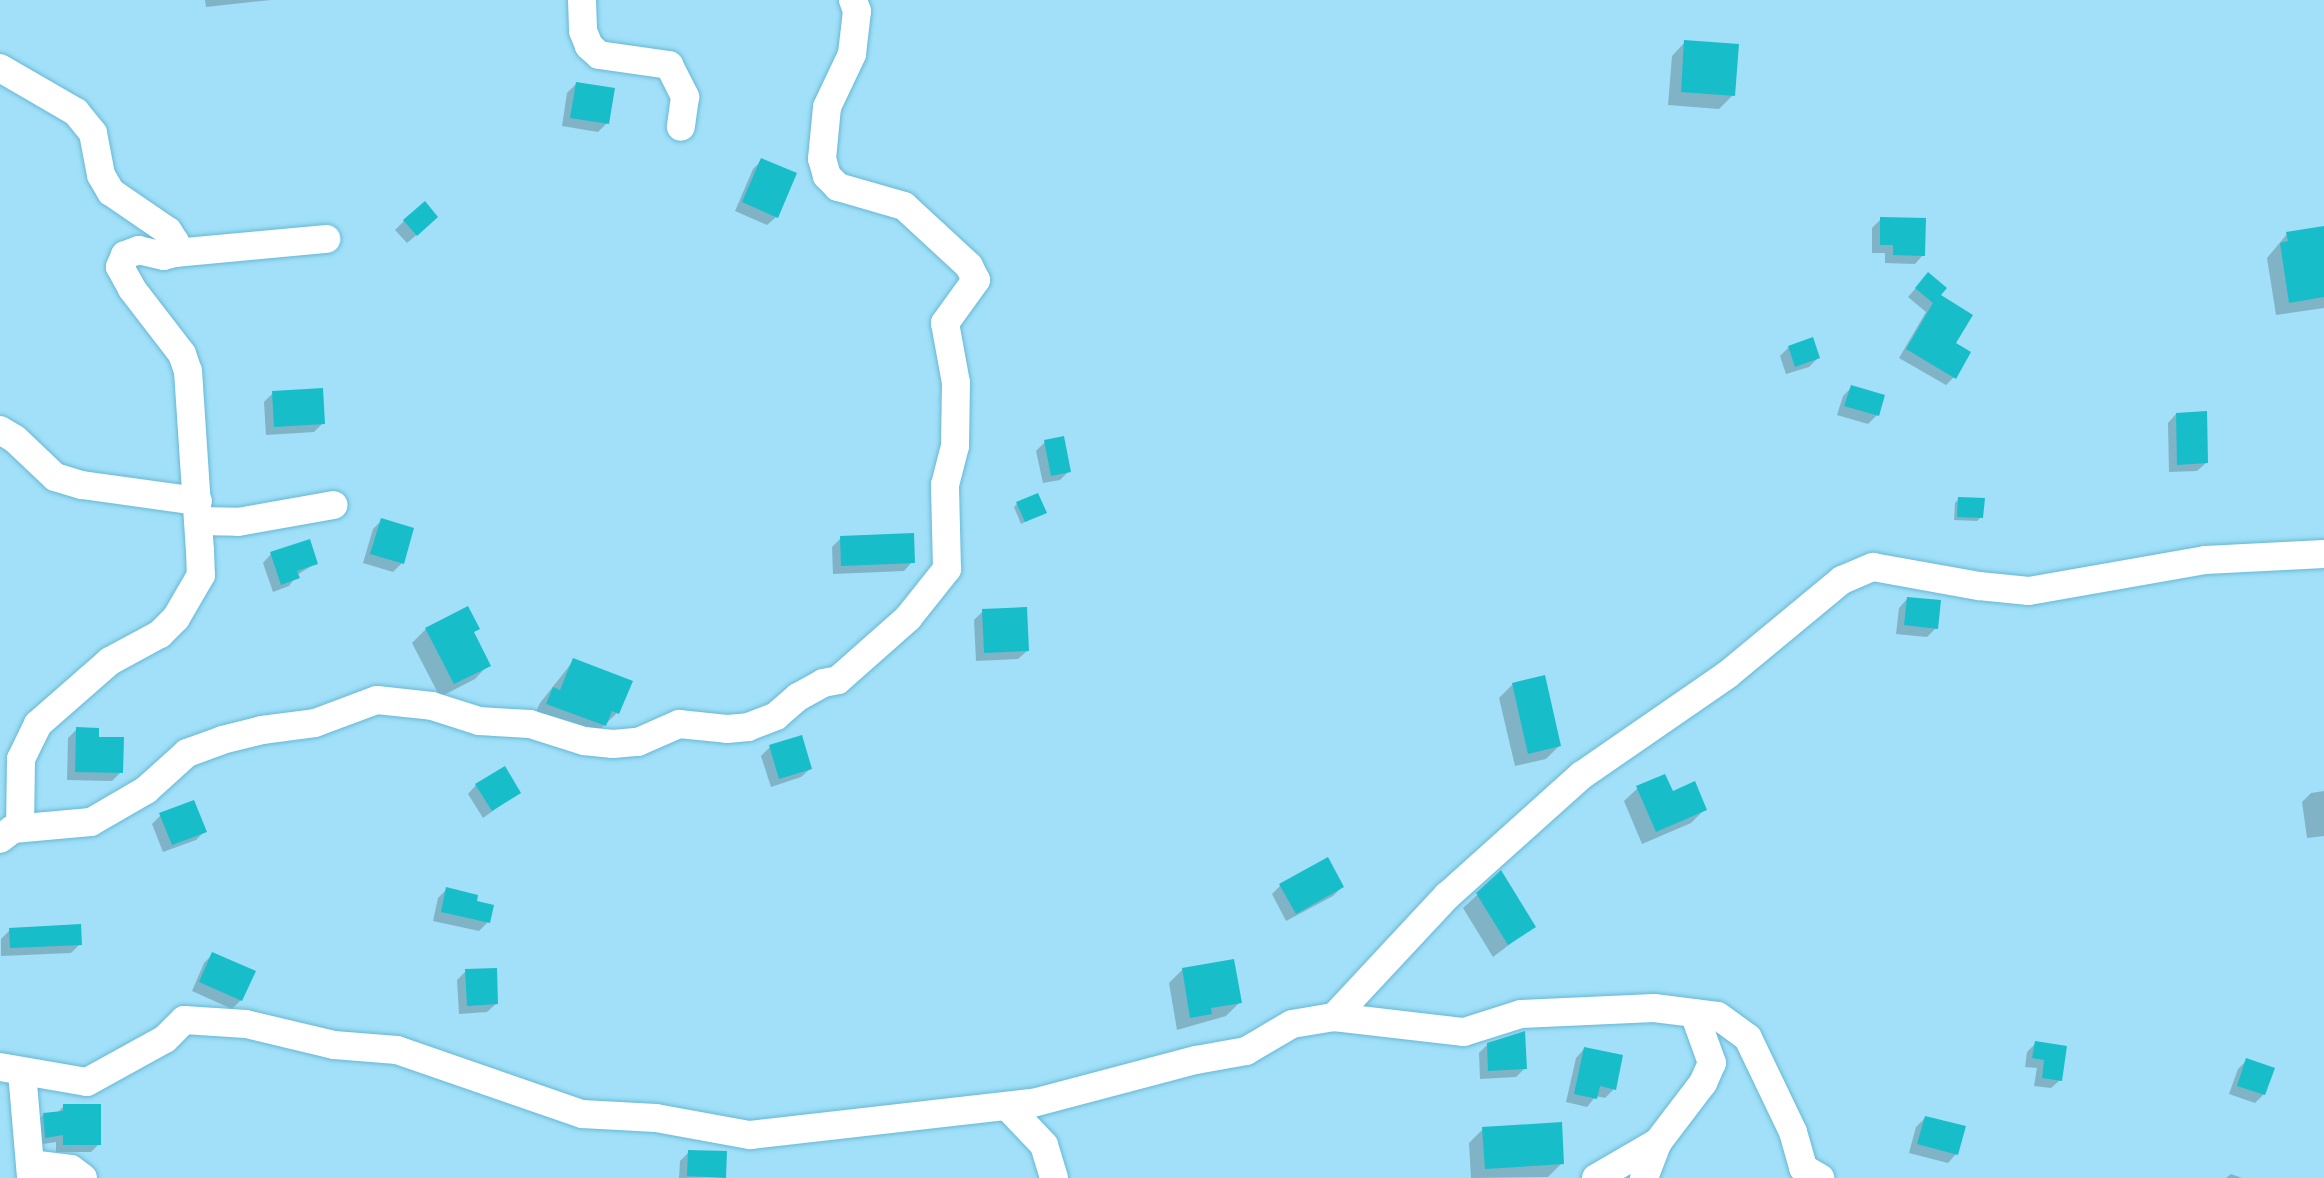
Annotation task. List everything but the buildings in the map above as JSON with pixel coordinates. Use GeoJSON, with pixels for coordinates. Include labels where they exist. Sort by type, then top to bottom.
{"type":"FeatureCollection","features":[{"type":"Feature","properties":{"kind":"street"},"geometry":{"type":"LineString","coordinates":[[582,0],[583,31],[589,46],[599,55],[669,65],[685,97],[681,127]]}},
{"type":"Feature","properties":{"kind":"street"},"geometry":{"type":"LineString","coordinates":[[326,239],[164,256],[139,250],[125,255],[120,267],[132,289],[182,354],[188,371],[201,575],[176,618],[160,634],[110,661],[38,724],[21,759],[10,834],[91,822],[146,790],[187,753],[262,730],[315,723],[377,700],[432,706],[479,721],[530,724],[584,741],[613,744],[638,742],[679,724],[748,727],[776,716],[798,697],[823,683],[838,680],[908,618],[947,569],[945,485],[955,446],[956,383],[945,323],[976,280],[969,266],[904,206],[838,187],[827,176],[822,159],[827,107],[852,54],[857,11],[853,0]]}},
{"type":"Feature","properties":{"kind":"street"},"geometry":{"type":"LineString","coordinates":[[0,68],[76,112],[93,133],[101,175],[111,192],[168,231],[175,242],[175,253]]}},
{"type":"Feature","properties":{"kind":"street"},"geometry":{"type":"LineString","coordinates":[[0,430],[15,439],[55,477],[238,522],[333,505]]}},
{"type":"Feature","properties":{"kind":"street"},"geometry":{"type":"LineString","coordinates":[[1334,1017],[1447,896],[1582,775],[1727,675],[1842,580],[1873,567],[1966,584],[2029,591],[2205,560],[2324,554]]}},
{"type":"Feature","properties":{"kind":"street"},"geometry":{"type":"LineString","coordinates":[[83,1178],[71,1169],[30,1171],[11,1070],[87,1082],[165,1039],[184,1020],[246,1024],[334,1045],[397,1050],[582,1114],[656,1118],[750,1135],[1033,1103],[1196,1060],[1246,1051],[1292,1024],[1334,1017],[1464,1032],[1521,1014],[1654,1008],[1718,1016],[1748,1038],[1793,1132],[1803,1168],[1820,1178]]}},
{"type":"Feature","properties":{"kind":"street"},"geometry":{"type":"LineString","coordinates":[[1644,1178],[1658,1142],[1703,1083],[1712,1063],[1694,1013]]}},
{"type":"Feature","properties":{"kind":"street"},"geometry":{"type":"LineString","coordinates":[[1007,1106],[1044,1145],[1054,1178]]}},
{"type":"Feature","properties":{"kind":"street"},"geometry":{"type":"LineString","coordinates":[[1596,1178],[1658,1142]]}}]}
